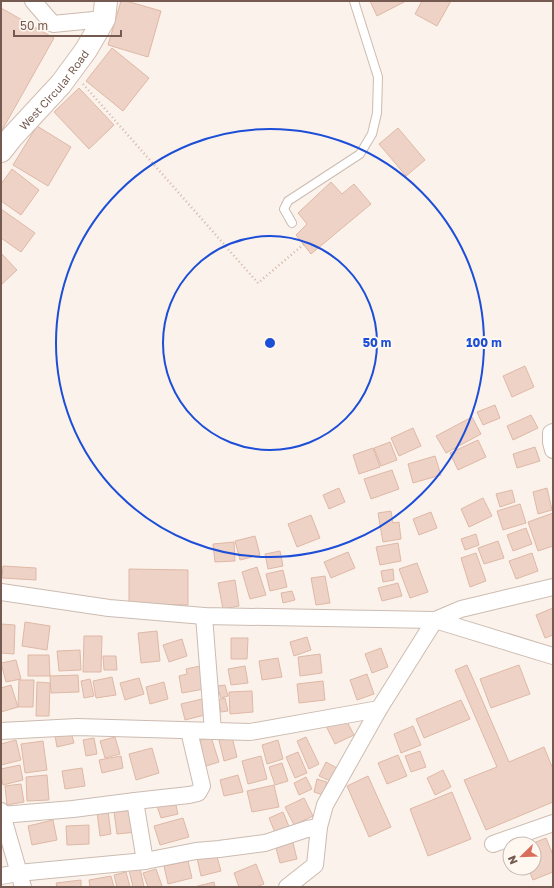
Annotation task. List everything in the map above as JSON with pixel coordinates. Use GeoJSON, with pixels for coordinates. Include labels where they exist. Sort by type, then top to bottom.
{"type":"FeatureCollection","features":[{"type":"Feature","properties":{"kind":"street"},"geometry":{"type":"LineString","coordinates":[[33,1],[53,24],[105,10]]}},
{"type":"Feature","properties":{"kind":"street","name":"West Circular Road"},"geometry":{"type":"LineString","coordinates":[[1,151],[16,132],[61,84],[86,50],[105,10]]}},
{"type":"Feature","properties":{"kind":"street"},"geometry":{"type":"LineString","coordinates":[[553,432],[551,433],[553,450]]}},
{"type":"Feature","properties":{"kind":"street"},"geometry":{"type":"LineString","coordinates":[[289,886],[315,864],[319,826],[325,805],[379,709],[435,620],[461,609],[553,588]]}},
{"type":"Feature","properties":{"kind":"street"},"geometry":{"type":"LineString","coordinates":[[1,592],[108,608],[204,616],[435,620],[553,656]]}},
{"type":"Feature","properties":{"kind":"street"},"geometry":{"type":"LineString","coordinates":[[204,616],[213,731]]}},
{"type":"Feature","properties":{"kind":"street"},"geometry":{"type":"LineString","coordinates":[[1,731],[77,727],[250,732],[379,709]]}},
{"type":"Feature","properties":{"kind":"street"},"geometry":{"type":"LineString","coordinates":[[21,880],[2,813],[73,809],[198,793],[202,786],[189,731]]}},
{"type":"Feature","properties":{"kind":"street"},"geometry":{"type":"LineString","coordinates":[[135,801],[145,861]]}},
{"type":"Feature","properties":{"kind":"street"},"geometry":{"type":"LineString","coordinates":[[493,844],[553,823]]}},
{"type":"Feature","properties":{"kind":"street"},"geometry":{"type":"LineString","coordinates":[[1,876],[21,880],[145,861],[196,850],[219,849],[265,843],[319,826]]}},
{"type":"Feature","properties":{"kind":"lane"},"geometry":{"type":"LineString","coordinates":[[292,223],[284,209],[288,201],[360,154],[372,134],[377,113],[378,77],[354,1]]}},
{"type":"Feature","properties":{"kind":"path"},"geometry":{"type":"LineString","coordinates":[[71,70],[258,283],[304,244]]}},
{"type":"Feature","properties":{"kind":"building"},"geometry":{"type":"Polygon","coordinates":[[[121,1],[126,1],[161,11],[148,57],[108,45],[121,1]]]}},
{"type":"Feature","properties":{"kind":"building"},"geometry":{"type":"Polygon","coordinates":[[[370,1],[406,1],[377,16],[370,1]]]}},
{"type":"Feature","properties":{"kind":"building"},"geometry":{"type":"Polygon","coordinates":[[[422,1],[451,1],[437,26],[415,14],[422,1]]]}},
{"type":"Feature","properties":{"kind":"building"},"geometry":{"type":"Polygon","coordinates":[[[1,8],[54,38],[1,132],[1,8]]]}},
{"type":"Feature","properties":{"kind":"building"},"geometry":{"type":"Polygon","coordinates":[[[112,48],[149,78],[123,111],[86,81],[112,48]]]}},
{"type":"Feature","properties":{"kind":"building"},"geometry":{"type":"Polygon","coordinates":[[[79,88],[114,125],[89,149],[54,112],[79,88]]]}},
{"type":"Feature","properties":{"kind":"building"},"geometry":{"type":"Polygon","coordinates":[[[37,126],[71,147],[48,186],[13,165],[37,126]]]}},
{"type":"Feature","properties":{"kind":"building"},"geometry":{"type":"Polygon","coordinates":[[[398,128],[425,160],[406,176],[379,144],[398,128]]]}},
{"type":"Feature","properties":{"kind":"building"},"geometry":{"type":"Polygon","coordinates":[[[12,169],[39,190],[21,215],[1,201],[1,184],[12,169]]]}},
{"type":"Feature","properties":{"kind":"building"},"geometry":{"type":"Polygon","coordinates":[[[331,182],[342,194],[354,184],[371,204],[311,254],[296,235],[307,224],[298,213],[331,182]]]}},
{"type":"Feature","properties":{"kind":"building"},"geometry":{"type":"Polygon","coordinates":[[[1,209],[35,233],[21,252],[1,238],[1,209]]]}},
{"type":"Feature","properties":{"kind":"building"},"geometry":{"type":"Polygon","coordinates":[[[1,253],[17,270],[1,285],[1,253]]]}},
{"type":"Feature","properties":{"kind":"building"},"geometry":{"type":"Polygon","coordinates":[[[525,366],[534,387],[512,397],[503,376],[525,366]]]}},
{"type":"Feature","properties":{"kind":"building"},"geometry":{"type":"Polygon","coordinates":[[[495,405],[500,418],[483,425],[477,412],[495,405]]]}},
{"type":"Feature","properties":{"kind":"building"},"geometry":{"type":"Polygon","coordinates":[[[531,415],[538,428],[513,440],[507,426],[531,415]]]}},
{"type":"Feature","properties":{"kind":"building"},"geometry":{"type":"Polygon","coordinates":[[[472,417],[481,434],[446,453],[436,436],[472,417]]]}},
{"type":"Feature","properties":{"kind":"building"},"geometry":{"type":"Polygon","coordinates":[[[413,428],[421,446],[399,456],[391,438],[413,428]]]}},
{"type":"Feature","properties":{"kind":"building"},"geometry":{"type":"Polygon","coordinates":[[[478,440],[486,457],[458,470],[450,453],[478,440]]]}},
{"type":"Feature","properties":{"kind":"building"},"geometry":{"type":"Polygon","coordinates":[[[390,442],[397,460],[381,466],[374,448],[390,442]]]}},
{"type":"Feature","properties":{"kind":"building"},"geometry":{"type":"Polygon","coordinates":[[[535,447],[540,461],[517,468],[513,454],[535,447]]]}},
{"type":"Feature","properties":{"kind":"building"},"geometry":{"type":"Polygon","coordinates":[[[373,448],[380,467],[359,474],[353,455],[373,448]]]}},
{"type":"Feature","properties":{"kind":"building"},"geometry":{"type":"Polygon","coordinates":[[[435,456],[441,475],[413,483],[408,464],[435,456]]]}},
{"type":"Feature","properties":{"kind":"building"},"geometry":{"type":"Polygon","coordinates":[[[392,470],[399,489],[371,499],[364,479],[392,470]]]}},
{"type":"Feature","properties":{"kind":"building"},"geometry":{"type":"Polygon","coordinates":[[[339,488],[345,502],[329,509],[323,495],[339,488]]]}},
{"type":"Feature","properties":{"kind":"building"},"geometry":{"type":"Polygon","coordinates":[[[547,488],[552,510],[538,514],[533,492],[547,488]]]}},
{"type":"Feature","properties":{"kind":"building"},"geometry":{"type":"Polygon","coordinates":[[[512,490],[515,502],[500,507],[496,494],[512,490]]]}},
{"type":"Feature","properties":{"kind":"building"},"geometry":{"type":"Polygon","coordinates":[[[483,498],[492,516],[469,527],[461,509],[483,498]]]}},
{"type":"Feature","properties":{"kind":"building"},"geometry":{"type":"Polygon","coordinates":[[[520,504],[526,523],[503,530],[497,511],[520,504]]]}},
{"type":"Feature","properties":{"kind":"building"},"geometry":{"type":"Polygon","coordinates":[[[391,511],[393,523],[399,522],[401,539],[383,542],[378,513],[391,511]]]}},
{"type":"Feature","properties":{"kind":"building"},"geometry":{"type":"Polygon","coordinates":[[[431,512],[437,528],[419,535],[413,519],[431,512]]]}},
{"type":"Feature","properties":{"kind":"building"},"geometry":{"type":"Polygon","coordinates":[[[553,513],[553,546],[538,551],[528,522],[553,513]]]}},
{"type":"Feature","properties":{"kind":"building"},"geometry":{"type":"Polygon","coordinates":[[[311,515],[320,538],[297,547],[288,524],[311,515]]]}},
{"type":"Feature","properties":{"kind":"building"},"geometry":{"type":"Polygon","coordinates":[[[526,528],[532,544],[513,551],[507,535],[526,528]]]}},
{"type":"Feature","properties":{"kind":"building"},"geometry":{"type":"Polygon","coordinates":[[[476,534],[479,545],[465,550],[461,539],[476,534]]]}},
{"type":"Feature","properties":{"kind":"building"},"geometry":{"type":"Polygon","coordinates":[[[255,536],[260,555],[240,560],[235,541],[255,536]]]}},
{"type":"Feature","properties":{"kind":"building"},"geometry":{"type":"Polygon","coordinates":[[[498,541],[504,558],[484,564],[478,548],[498,541]]]}},
{"type":"Feature","properties":{"kind":"building"},"geometry":{"type":"Polygon","coordinates":[[[234,542],[235,561],[215,562],[213,544],[234,542]]]}},
{"type":"Feature","properties":{"kind":"building"},"geometry":{"type":"Polygon","coordinates":[[[398,543],[401,561],[380,565],[376,547],[398,543]]]}},
{"type":"Feature","properties":{"kind":"building"},"geometry":{"type":"Polygon","coordinates":[[[280,551],[283,566],[268,569],[265,554],[280,551]]]}},
{"type":"Feature","properties":{"kind":"building"},"geometry":{"type":"Polygon","coordinates":[[[348,552],[355,568],[331,578],[324,562],[348,552]]]}},
{"type":"Feature","properties":{"kind":"building"},"geometry":{"type":"Polygon","coordinates":[[[476,553],[486,581],[470,587],[461,558],[476,553]]]}},
{"type":"Feature","properties":{"kind":"building"},"geometry":{"type":"Polygon","coordinates":[[[532,553],[538,571],[516,579],[509,561],[532,553]]]}},
{"type":"Feature","properties":{"kind":"building"},"geometry":{"type":"Polygon","coordinates":[[[417,563],[428,592],[410,598],[399,569],[417,563]]]}},
{"type":"Feature","properties":{"kind":"building"},"geometry":{"type":"Polygon","coordinates":[[[3,566],[36,568],[36,580],[2,578],[3,566]]]}},
{"type":"Feature","properties":{"kind":"building"},"geometry":{"type":"Polygon","coordinates":[[[257,567],[266,595],[250,599],[242,572],[257,567]]]}},
{"type":"Feature","properties":{"kind":"building"},"geometry":{"type":"Polygon","coordinates":[[[129,569],[188,570],[188,605],[129,604],[129,569]]]}},
{"type":"Feature","properties":{"kind":"building"},"geometry":{"type":"Polygon","coordinates":[[[393,569],[394,580],[383,582],[381,571],[393,569]]]}},
{"type":"Feature","properties":{"kind":"building"},"geometry":{"type":"Polygon","coordinates":[[[283,570],[287,587],[270,591],[266,574],[283,570]]]}},
{"type":"Feature","properties":{"kind":"building"},"geometry":{"type":"Polygon","coordinates":[[[325,576],[330,603],[316,605],[311,578],[325,576]]]}},
{"type":"Feature","properties":{"kind":"building"},"geometry":{"type":"Polygon","coordinates":[[[235,580],[239,606],[223,609],[218,583],[235,580]]]}},
{"type":"Feature","properties":{"kind":"building"},"geometry":{"type":"Polygon","coordinates":[[[398,583],[402,596],[382,601],[378,588],[398,583]]]}},
{"type":"Feature","properties":{"kind":"building"},"geometry":{"type":"Polygon","coordinates":[[[292,591],[295,600],[283,603],[281,593],[292,591]]]}},
{"type":"Feature","properties":{"kind":"building"},"geometry":{"type":"Polygon","coordinates":[[[553,608],[553,635],[545,638],[536,615],[553,608]]]}},
{"type":"Feature","properties":{"kind":"building"},"geometry":{"type":"Polygon","coordinates":[[[25,622],[50,626],[47,650],[22,646],[25,622]]]}},
{"type":"Feature","properties":{"kind":"building"},"geometry":{"type":"Polygon","coordinates":[[[1,624],[15,625],[14,654],[1,653],[1,624]]]}},
{"type":"Feature","properties":{"kind":"building"},"geometry":{"type":"Polygon","coordinates":[[[157,631],[160,661],[141,663],[138,633],[157,631]]]}},
{"type":"Feature","properties":{"kind":"building"},"geometry":{"type":"Polygon","coordinates":[[[84,636],[102,636],[101,672],[83,672],[84,636]]]}},
{"type":"Feature","properties":{"kind":"building"},"geometry":{"type":"Polygon","coordinates":[[[307,637],[311,650],[294,656],[290,642],[307,637]]]}},
{"type":"Feature","properties":{"kind":"building"},"geometry":{"type":"Polygon","coordinates":[[[231,638],[248,638],[247,659],[231,659],[231,638]]]}},
{"type":"Feature","properties":{"kind":"building"},"geometry":{"type":"Polygon","coordinates":[[[182,639],[187,656],[169,662],[163,645],[182,639]]]}},
{"type":"Feature","properties":{"kind":"building"},"geometry":{"type":"Polygon","coordinates":[[[381,648],[388,667],[372,673],[365,654],[381,648]]]}},
{"type":"Feature","properties":{"kind":"building"},"geometry":{"type":"Polygon","coordinates":[[[80,650],[81,670],[59,671],[57,651],[80,650]]]}},
{"type":"Feature","properties":{"kind":"building"},"geometry":{"type":"Polygon","coordinates":[[[320,654],[322,673],[300,676],[298,657],[320,654]]]}},
{"type":"Feature","properties":{"kind":"building"},"geometry":{"type":"Polygon","coordinates":[[[28,655],[49,655],[50,676],[28,676],[28,655]]]}},
{"type":"Feature","properties":{"kind":"building"},"geometry":{"type":"Polygon","coordinates":[[[103,656],[116,656],[117,670],[104,670],[103,656]]]}},
{"type":"Feature","properties":{"kind":"building"},"geometry":{"type":"Polygon","coordinates":[[[278,658],[282,677],[262,680],[259,661],[278,658]]]}},
{"type":"Feature","properties":{"kind":"building"},"geometry":{"type":"Polygon","coordinates":[[[16,660],[21,679],[6,682],[1,663],[16,660]]]}},
{"type":"Feature","properties":{"kind":"building"},"geometry":{"type":"Polygon","coordinates":[[[467,665],[509,762],[544,747],[553,769],[553,802],[486,830],[464,780],[497,767],[455,670],[467,665]]]}},
{"type":"Feature","properties":{"kind":"building"},"geometry":{"type":"Polygon","coordinates":[[[519,665],[530,694],[491,708],[480,679],[519,665]]]}},
{"type":"Feature","properties":{"kind":"building"},"geometry":{"type":"Polygon","coordinates":[[[200,666],[204,689],[182,693],[179,676],[187,674],[186,669],[200,666]]]}},
{"type":"Feature","properties":{"kind":"building"},"geometry":{"type":"Polygon","coordinates":[[[245,666],[248,683],[231,685],[228,669],[245,666]]]}},
{"type":"Feature","properties":{"kind":"building"},"geometry":{"type":"Polygon","coordinates":[[[367,674],[374,694],[357,700],[350,680],[367,674]]]}},
{"type":"Feature","properties":{"kind":"building"},"geometry":{"type":"Polygon","coordinates":[[[78,675],[79,692],[51,693],[50,676],[78,675]]]}},
{"type":"Feature","properties":{"kind":"building"},"geometry":{"type":"Polygon","coordinates":[[[112,677],[116,695],[96,698],[93,681],[112,677]]]}},
{"type":"Feature","properties":{"kind":"building"},"geometry":{"type":"Polygon","coordinates":[[[139,678],[144,694],[125,700],[120,683],[139,678]]]}},
{"type":"Feature","properties":{"kind":"building"},"geometry":{"type":"Polygon","coordinates":[[[90,679],[94,696],[84,698],[81,681],[90,679]]]}},
{"type":"Feature","properties":{"kind":"building"},"geometry":{"type":"Polygon","coordinates":[[[19,680],[34,680],[33,707],[18,707],[19,680]]]}},
{"type":"Feature","properties":{"kind":"building"},"geometry":{"type":"Polygon","coordinates":[[[323,681],[325,700],[299,703],[297,684],[323,681]]]}},
{"type":"Feature","properties":{"kind":"building"},"geometry":{"type":"Polygon","coordinates":[[[37,682],[50,683],[49,716],[36,716],[37,682]]]}},
{"type":"Feature","properties":{"kind":"building"},"geometry":{"type":"Polygon","coordinates":[[[164,682],[168,699],[150,704],[146,687],[164,682]]]}},
{"type":"Feature","properties":{"kind":"building"},"geometry":{"type":"Polygon","coordinates":[[[11,685],[18,707],[1,712],[1,688],[11,685]]]}},
{"type":"Feature","properties":{"kind":"building"},"geometry":{"type":"Polygon","coordinates":[[[225,685],[228,696],[221,698],[217,686],[225,685]]]}},
{"type":"Feature","properties":{"kind":"building"},"geometry":{"type":"Polygon","coordinates":[[[252,691],[253,712],[230,714],[229,692],[252,691]]]}},
{"type":"Feature","properties":{"kind":"building"},"geometry":{"type":"Polygon","coordinates":[[[225,698],[228,711],[221,712],[218,700],[225,698]]]}},
{"type":"Feature","properties":{"kind":"building"},"geometry":{"type":"Polygon","coordinates":[[[202,699],[205,715],[185,720],[181,704],[202,699]]]}},
{"type":"Feature","properties":{"kind":"building"},"geometry":{"type":"Polygon","coordinates":[[[461,700],[470,719],[424,738],[416,719],[461,700]]]}},
{"type":"Feature","properties":{"kind":"building"},"geometry":{"type":"Polygon","coordinates":[[[344,716],[354,735],[335,744],[326,726],[344,716]]]}},
{"type":"Feature","properties":{"kind":"building"},"geometry":{"type":"Polygon","coordinates":[[[413,726],[421,745],[401,753],[394,734],[413,726]]]}},
{"type":"Feature","properties":{"kind":"building"},"geometry":{"type":"Polygon","coordinates":[[[71,732],[74,743],[57,747],[55,736],[71,732]]]}},
{"type":"Feature","properties":{"kind":"building"},"geometry":{"type":"Polygon","coordinates":[[[115,737],[120,754],[105,758],[100,741],[115,737]]]}},
{"type":"Feature","properties":{"kind":"building"},"geometry":{"type":"Polygon","coordinates":[[[211,737],[219,762],[203,767],[195,742],[211,737]]]}},
{"type":"Feature","properties":{"kind":"building"},"geometry":{"type":"Polygon","coordinates":[[[232,737],[237,757],[224,761],[219,740],[232,737]]]}},
{"type":"Feature","properties":{"kind":"building"},"geometry":{"type":"Polygon","coordinates":[[[306,737],[319,764],[309,769],[297,741],[306,737]]]}},
{"type":"Feature","properties":{"kind":"building"},"geometry":{"type":"Polygon","coordinates":[[[94,738],[97,754],[86,756],[83,740],[94,738]]]}},
{"type":"Feature","properties":{"kind":"building"},"geometry":{"type":"Polygon","coordinates":[[[16,740],[21,760],[1,765],[1,744],[16,740]]]}},
{"type":"Feature","properties":{"kind":"building"},"geometry":{"type":"Polygon","coordinates":[[[278,740],[283,759],[267,764],[262,745],[278,740]]]}},
{"type":"Feature","properties":{"kind":"building"},"geometry":{"type":"Polygon","coordinates":[[[43,741],[47,770],[25,773],[21,744],[43,741]]]}},
{"type":"Feature","properties":{"kind":"building"},"geometry":{"type":"Polygon","coordinates":[[[152,748],[159,773],[136,780],[129,754],[152,748]]]}},
{"type":"Feature","properties":{"kind":"building"},"geometry":{"type":"Polygon","coordinates":[[[420,751],[426,767],[411,772],[405,756],[420,751]]]}},
{"type":"Feature","properties":{"kind":"building"},"geometry":{"type":"Polygon","coordinates":[[[298,752],[307,773],[295,778],[286,757],[298,752]]]}},
{"type":"Feature","properties":{"kind":"building"},"geometry":{"type":"Polygon","coordinates":[[[398,755],[407,776],[387,784],[378,763],[398,755]]]}},
{"type":"Feature","properties":{"kind":"building"},"geometry":{"type":"Polygon","coordinates":[[[121,756],[123,768],[102,773],[99,760],[121,756]]]}},
{"type":"Feature","properties":{"kind":"building"},"geometry":{"type":"Polygon","coordinates":[[[261,756],[267,779],[248,784],[242,761],[261,756]]]}},
{"type":"Feature","properties":{"kind":"building"},"geometry":{"type":"Polygon","coordinates":[[[326,762],[337,768],[330,781],[319,776],[326,762]]]}},
{"type":"Feature","properties":{"kind":"building"},"geometry":{"type":"Polygon","coordinates":[[[282,763],[288,781],[275,785],[269,767],[282,763]]]}},
{"type":"Feature","properties":{"kind":"building"},"geometry":{"type":"Polygon","coordinates":[[[20,765],[23,780],[3,785],[1,769],[20,765]]]}},
{"type":"Feature","properties":{"kind":"building"},"geometry":{"type":"Polygon","coordinates":[[[82,768],[85,786],[65,789],[62,771],[82,768]]]}},
{"type":"Feature","properties":{"kind":"building"},"geometry":{"type":"Polygon","coordinates":[[[443,770],[451,787],[435,795],[427,778],[443,770]]]}},
{"type":"Feature","properties":{"kind":"building"},"geometry":{"type":"Polygon","coordinates":[[[47,775],[49,800],[27,801],[26,777],[47,775]]]}},
{"type":"Feature","properties":{"kind":"building"},"geometry":{"type":"Polygon","coordinates":[[[238,775],[243,792],[224,796],[220,780],[238,775]]]}},
{"type":"Feature","properties":{"kind":"building"},"geometry":{"type":"Polygon","coordinates":[[[368,776],[391,827],[369,837],[347,786],[368,776]]]}},
{"type":"Feature","properties":{"kind":"building"},"geometry":{"type":"Polygon","coordinates":[[[306,777],[312,789],[299,795],[294,783],[306,777]]]}},
{"type":"Feature","properties":{"kind":"building"},"geometry":{"type":"Polygon","coordinates":[[[317,779],[327,782],[323,795],[314,792],[317,779]]]}},
{"type":"Feature","properties":{"kind":"building"},"geometry":{"type":"Polygon","coordinates":[[[21,784],[24,802],[7,805],[5,786],[21,784]]]}},
{"type":"Feature","properties":{"kind":"building"},"geometry":{"type":"Polygon","coordinates":[[[274,785],[279,807],[252,812],[247,791],[274,785]]]}},
{"type":"Feature","properties":{"kind":"building"},"geometry":{"type":"Polygon","coordinates":[[[452,792],[471,839],[428,856],[410,809],[452,792]]]}},
{"type":"Feature","properties":{"kind":"building"},"geometry":{"type":"Polygon","coordinates":[[[304,798],[313,816],[294,825],[285,807],[304,798]]]}},
{"type":"Feature","properties":{"kind":"building"},"geometry":{"type":"Polygon","coordinates":[[[175,801],[178,814],[161,818],[157,806],[175,801]]]}},
{"type":"Feature","properties":{"kind":"building"},"geometry":{"type":"Polygon","coordinates":[[[134,810],[137,832],[117,834],[114,812],[134,810]]]}},
{"type":"Feature","properties":{"kind":"building"},"geometry":{"type":"Polygon","coordinates":[[[108,811],[111,834],[100,836],[97,812],[108,811]]]}},
{"type":"Feature","properties":{"kind":"building"},"geometry":{"type":"Polygon","coordinates":[[[283,812],[290,829],[276,835],[269,818],[283,812]]]}},
{"type":"Feature","properties":{"kind":"building"},"geometry":{"type":"Polygon","coordinates":[[[183,818],[189,837],[160,845],[154,826],[183,818]]]}},
{"type":"Feature","properties":{"kind":"building"},"geometry":{"type":"Polygon","coordinates":[[[53,820],[57,840],[32,845],[28,826],[53,820]]]}},
{"type":"Feature","properties":{"kind":"building"},"geometry":{"type":"Polygon","coordinates":[[[89,825],[89,844],[67,845],[66,826],[89,825]]]}},
{"type":"Feature","properties":{"kind":"building"},"geometry":{"type":"Polygon","coordinates":[[[546,838],[553,855],[553,872],[533,880],[531,876],[542,876],[542,840],[546,838]]]}},
{"type":"Feature","properties":{"kind":"building"},"geometry":{"type":"Polygon","coordinates":[[[292,839],[297,859],[280,863],[275,844],[292,839]]]}},
{"type":"Feature","properties":{"kind":"building"},"geometry":{"type":"Polygon","coordinates":[[[216,853],[221,871],[201,876],[197,858],[216,853]]]}},
{"type":"Feature","properties":{"kind":"building"},"geometry":{"type":"Polygon","coordinates":[[[188,861],[192,878],[168,884],[164,866],[188,861]]]}},
{"type":"Feature","properties":{"kind":"building"},"geometry":{"type":"Polygon","coordinates":[[[256,864],[264,884],[256,887],[239,887],[234,873],[256,864]]]}},
{"type":"Feature","properties":{"kind":"building"},"geometry":{"type":"Polygon","coordinates":[[[140,868],[144,887],[133,887],[129,870],[140,868]]]}},
{"type":"Feature","properties":{"kind":"building"},"geometry":{"type":"Polygon","coordinates":[[[156,869],[162,886],[148,887],[143,873],[156,869]]]}},
{"type":"Feature","properties":{"kind":"building"},"geometry":{"type":"Polygon","coordinates":[[[126,872],[130,887],[117,887],[114,875],[126,872]]]}},
{"type":"Feature","properties":{"kind":"building"},"geometry":{"type":"Polygon","coordinates":[[[111,876],[114,887],[90,887],[89,880],[111,876]]]}},
{"type":"Feature","properties":{"kind":"building"},"geometry":{"type":"Polygon","coordinates":[[[81,880],[81,887],[57,887],[56,883],[81,880]]]}},
{"type":"Feature","properties":{"kind":"building"},"geometry":{"type":"Polygon","coordinates":[[[214,882],[215,887],[194,887],[214,882]]]}}]}
